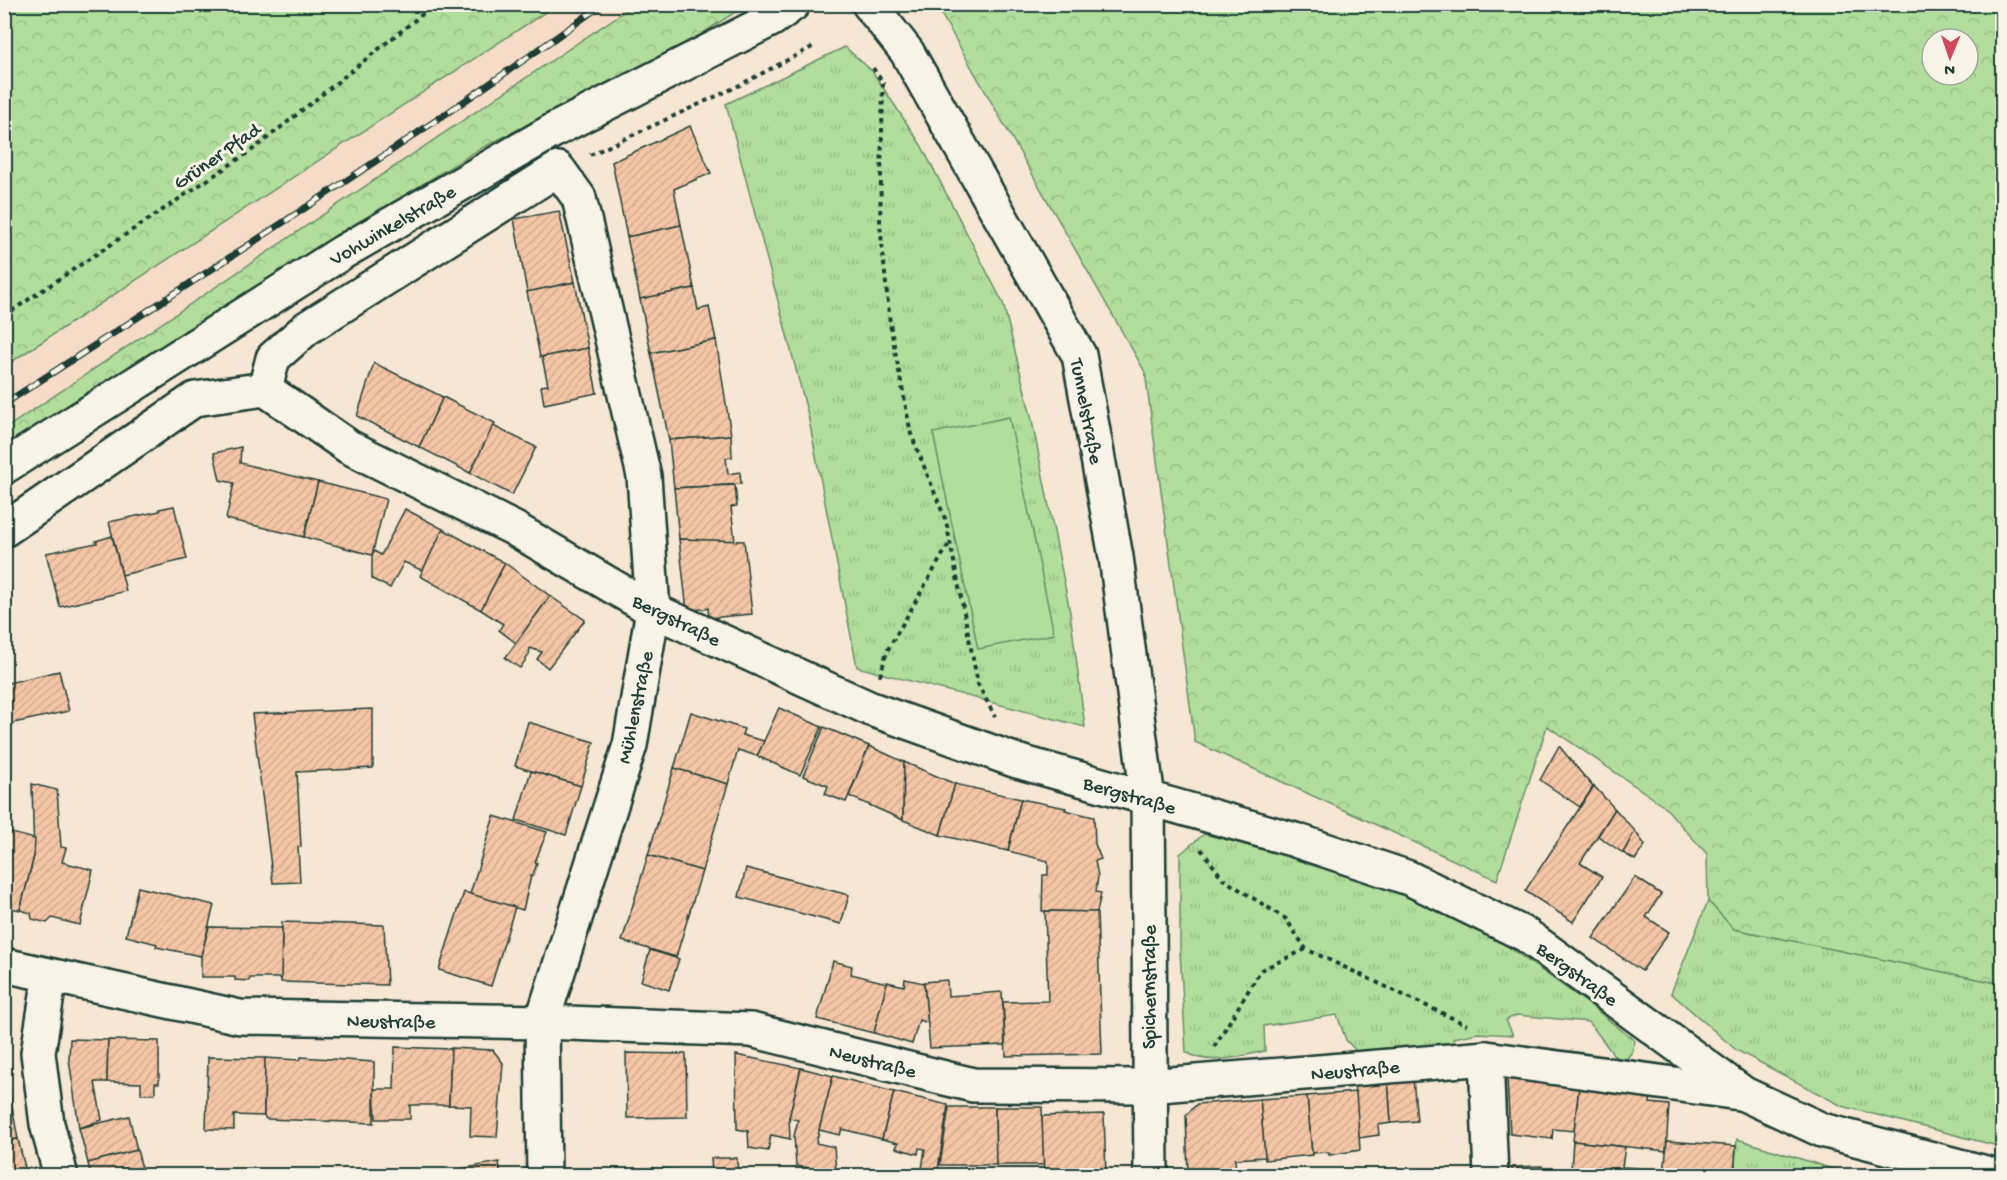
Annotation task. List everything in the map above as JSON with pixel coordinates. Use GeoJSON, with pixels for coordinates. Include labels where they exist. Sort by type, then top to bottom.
{"type":"FeatureCollection","features":[{"type":"Feature","properties":{"kind":"street","name":"Vohwinkelstraße"},"geometry":{"type":"LineString","coordinates":[[4,467],[343,252],[556,129],[772,19],[793,4]]}},
{"type":"Feature","properties":{"kind":"street","name":"Tunnelstraße"},"geometry":{"type":"LineString","coordinates":[[869,4],[907,52],[1079,355],[1159,802]]}},
{"type":"Feature","properties":{"kind":"street"},"geometry":{"type":"LineString","coordinates":[[4,530],[195,399],[231,392],[265,389],[273,358],[307,328],[558,169]]}},
{"type":"Feature","properties":{"kind":"street","name":"Mühlenstraße"},"geometry":{"type":"LineString","coordinates":[[544,1176],[542,1022],[630,745],[653,610],[644,476],[579,198],[558,169]]}},
{"type":"Feature","properties":{"kind":"street","name":"Bergstraße"},"geometry":{"type":"LineString","coordinates":[[265,389],[349,447],[513,528],[653,610],[871,709],[1017,761],[1295,840],[1409,878],[1526,935],[1744,1094],[1822,1130],[1997,1176]]}},
{"type":"Feature","properties":{"kind":"street","name":"Spichernstraße"},"geometry":{"type":"LineString","coordinates":[[1151,1176],[1148,1086],[1159,802]]}},
{"type":"Feature","properties":{"kind":"street","name":"Neustraße"},"geometry":{"type":"LineString","coordinates":[[4,965],[240,1017],[542,1022],[751,1030],[973,1085],[1148,1086],[1484,1058],[1744,1094]]}},
{"type":"Feature","properties":{"kind":"street"},"geometry":{"type":"LineString","coordinates":[[50,976],[38,1053],[47,1124],[62,1176]]}},
{"type":"Feature","properties":{"kind":"street"},"geometry":{"type":"LineString","coordinates":[[1484,1058],[1491,1176]]}},
{"type":"Feature","properties":{"kind":"path","name":"Grüner Pfad"},"geometry":{"type":"LineString","coordinates":[[4,316],[255,148],[435,4]]}},
{"type":"Feature","properties":{"kind":"path"},"geometry":{"type":"LineString","coordinates":[[558,169],[736,87],[816,45]]}},
{"type":"Feature","properties":{"kind":"path"},"geometry":{"type":"LineString","coordinates":[[869,61],[883,84],[880,224],[890,324],[911,434],[946,521],[978,684],[1017,761]]}},
{"type":"Feature","properties":{"kind":"path"},"geometry":{"type":"LineString","coordinates":[[871,709],[887,651],[950,542]]}},
{"type":"Feature","properties":{"kind":"path"},"geometry":{"type":"LineString","coordinates":[[1159,802],[1223,879],[1286,919],[1306,949],[1468,1025],[1484,1058]]}},
{"type":"Feature","properties":{"kind":"path"},"geometry":{"type":"LineString","coordinates":[[1192,1083],[1261,970],[1306,949]]}},
{"type":"Feature","properties":{"kind":"shaded area"},"geometry":{"type":"Polygon","coordinates":[[[556,5],[634,5],[5,429],[5,366],[556,5]]]}},
{"type":"Feature","properties":{"kind":"green space"},"geometry":{"type":"Polygon","coordinates":[[[5,4],[556,4],[556,5],[5,366],[5,4]]]}},
{"type":"Feature","properties":{"kind":"green space"},"geometry":{"type":"Polygon","coordinates":[[[634,5],[746,5],[694,39],[480,149],[268,279],[5,450],[5,429],[634,5]]]}},
{"type":"Feature","properties":{"kind":"green space"},"geometry":{"type":"Polygon","coordinates":[[[936,5],[2002,5],[2002,984],[1734,929],[1708,901],[1707,854],[1663,805],[1547,726],[1497,880],[1195,742],[1145,372],[936,5]]]}},
{"type":"Feature","properties":{"kind":"green space"},"geometry":{"type":"Polygon","coordinates":[[[845,47],[872,71],[921,145],[1003,303],[1031,416],[1070,612],[1085,727],[857,667],[808,415],[726,104],[845,47]]]}},
{"type":"Feature","properties":{"kind":"green space"},"geometry":{"type":"Polygon","coordinates":[[[1009,417],[1054,634],[978,649],[933,433],[1009,417]]]}},
{"type":"Feature","properties":{"kind":"green space"},"geometry":{"type":"Polygon","coordinates":[[[1204,834],[1412,888],[1479,926],[1590,1005],[1635,1041],[1632,1052],[1626,1060],[1616,1058],[1589,1022],[1517,1015],[1506,1020],[1513,1035],[1478,1033],[1454,1038],[1448,1050],[1361,1056],[1346,1040],[1337,1015],[1264,1026],[1265,1051],[1215,1060],[1186,1052],[1180,952],[1180,854],[1204,834]]]}},
{"type":"Feature","properties":{"kind":"green space"},"geometry":{"type":"Polygon","coordinates":[[[1708,901],[1734,929],[2002,984],[2002,1147],[1842,1106],[1736,1050],[1671,993],[1708,901]]]}},
{"type":"Feature","properties":{"kind":"green space"},"geometry":{"type":"Polygon","coordinates":[[[1737,1139],[1852,1175],[1734,1176],[1737,1139]]]}},
{"type":"Feature","properties":{"kind":"building"},"geometry":{"type":"Polygon","coordinates":[[[690,126],[711,173],[674,189],[681,225],[627,237],[612,162],[690,126]]]}},
{"type":"Feature","properties":{"kind":"building"},"geometry":{"type":"Polygon","coordinates":[[[559,211],[575,282],[527,292],[514,219],[559,211]]]}},
{"type":"Feature","properties":{"kind":"building"},"geometry":{"type":"Polygon","coordinates":[[[681,225],[694,288],[640,299],[627,237],[681,225]]]}},
{"type":"Feature","properties":{"kind":"building"},"geometry":{"type":"Polygon","coordinates":[[[575,282],[588,348],[540,357],[527,292],[575,282]]]}},
{"type":"Feature","properties":{"kind":"building"},"geometry":{"type":"Polygon","coordinates":[[[694,288],[698,310],[709,307],[716,340],[651,353],[640,299],[694,288]]]}},
{"type":"Feature","properties":{"kind":"building"},"geometry":{"type":"Polygon","coordinates":[[[716,340],[731,435],[669,440],[651,353],[716,340]]]}},
{"type":"Feature","properties":{"kind":"building"},"geometry":{"type":"Polygon","coordinates":[[[588,348],[597,393],[544,404],[541,386],[548,385],[542,357],[588,348]]]}},
{"type":"Feature","properties":{"kind":"building"},"geometry":{"type":"Polygon","coordinates":[[[374,363],[443,397],[419,447],[357,416],[374,363]]]}},
{"type":"Feature","properties":{"kind":"building"},"geometry":{"type":"Polygon","coordinates":[[[443,397],[495,423],[470,473],[419,447],[443,397]]]}},
{"type":"Feature","properties":{"kind":"building"},"geometry":{"type":"Polygon","coordinates":[[[493,426],[536,447],[512,495],[470,473],[493,426]]]}},
{"type":"Feature","properties":{"kind":"building"},"geometry":{"type":"Polygon","coordinates":[[[731,435],[732,457],[726,458],[728,474],[740,472],[741,484],[674,488],[669,440],[731,435]]]}},
{"type":"Feature","properties":{"kind":"building"},"geometry":{"type":"Polygon","coordinates":[[[241,447],[240,463],[318,482],[304,537],[226,519],[234,483],[220,480],[214,453],[241,447]]]}},
{"type":"Feature","properties":{"kind":"building"},"geometry":{"type":"Polygon","coordinates":[[[318,482],[386,499],[372,555],[304,537],[318,482]]]}},
{"type":"Feature","properties":{"kind":"building"},"geometry":{"type":"Polygon","coordinates":[[[735,485],[737,506],[731,507],[735,542],[679,539],[674,488],[735,485]]]}},
{"type":"Feature","properties":{"kind":"building"},"geometry":{"type":"Polygon","coordinates":[[[174,506],[187,559],[122,575],[109,522],[174,506]]]}},
{"type":"Feature","properties":{"kind":"building"},"geometry":{"type":"Polygon","coordinates":[[[405,509],[443,529],[423,571],[404,562],[390,588],[372,579],[372,555],[374,551],[381,555],[405,509]]]}},
{"type":"Feature","properties":{"kind":"building"},"geometry":{"type":"Polygon","coordinates":[[[443,529],[505,563],[481,610],[420,576],[443,529]]]}},
{"type":"Feature","properties":{"kind":"building"},"geometry":{"type":"Polygon","coordinates":[[[112,536],[126,591],[60,607],[46,553],[97,543],[96,541],[112,536]]]}},
{"type":"Feature","properties":{"kind":"building"},"geometry":{"type":"Polygon","coordinates":[[[679,539],[744,541],[752,614],[709,618],[708,608],[687,611],[679,539]]]}},
{"type":"Feature","properties":{"kind":"building"},"geometry":{"type":"Polygon","coordinates":[[[505,563],[550,596],[516,643],[499,630],[503,624],[481,610],[505,563]]]}},
{"type":"Feature","properties":{"kind":"building"},"geometry":{"type":"Polygon","coordinates":[[[550,596],[585,620],[548,668],[537,659],[542,652],[530,648],[529,655],[520,668],[505,658],[550,596]]]}},
{"type":"Feature","properties":{"kind":"building"},"geometry":{"type":"Polygon","coordinates":[[[59,671],[69,711],[4,725],[4,684],[59,671]]]}},
{"type":"Feature","properties":{"kind":"building"},"geometry":{"type":"Polygon","coordinates":[[[779,708],[822,727],[800,775],[757,756],[779,708]]]}},
{"type":"Feature","properties":{"kind":"building"},"geometry":{"type":"Polygon","coordinates":[[[373,709],[373,768],[297,772],[301,847],[298,847],[300,882],[273,883],[252,714],[373,709]]]}},
{"type":"Feature","properties":{"kind":"building"},"geometry":{"type":"Polygon","coordinates":[[[691,712],[744,729],[742,735],[764,741],[757,756],[738,750],[728,784],[674,768],[691,712]]]}},
{"type":"Feature","properties":{"kind":"building"},"geometry":{"type":"Polygon","coordinates":[[[528,722],[594,742],[581,786],[515,766],[528,722]]]}},
{"type":"Feature","properties":{"kind":"building"},"geometry":{"type":"Polygon","coordinates":[[[824,727],[869,746],[846,802],[825,794],[828,786],[803,776],[824,727]]]}},
{"type":"Feature","properties":{"kind":"building"},"geometry":{"type":"Polygon","coordinates":[[[869,746],[904,762],[903,820],[849,796],[869,746]]]}},
{"type":"Feature","properties":{"kind":"building"},"geometry":{"type":"Polygon","coordinates":[[[1559,746],[1593,787],[1580,807],[1540,780],[1559,746]]]}},
{"type":"Feature","properties":{"kind":"building"},"geometry":{"type":"Polygon","coordinates":[[[904,762],[955,784],[940,835],[903,820],[904,762]]]}},
{"type":"Feature","properties":{"kind":"building"},"geometry":{"type":"Polygon","coordinates":[[[674,768],[728,784],[702,871],[648,855],[674,768]]]}},
{"type":"Feature","properties":{"kind":"building"},"geometry":{"type":"Polygon","coordinates":[[[531,771],[581,786],[566,835],[516,820],[531,771]]]}},
{"type":"Feature","properties":{"kind":"building"},"geometry":{"type":"Polygon","coordinates":[[[32,784],[57,790],[61,847],[66,848],[62,862],[93,870],[80,925],[52,918],[47,923],[32,919],[31,913],[20,910],[34,856],[32,784]]]}},
{"type":"Feature","properties":{"kind":"building"},"geometry":{"type":"Polygon","coordinates":[[[955,784],[1021,799],[1008,851],[940,835],[955,784]]]}},
{"type":"Feature","properties":{"kind":"building"},"geometry":{"type":"Polygon","coordinates":[[[1594,786],[1615,809],[1580,863],[1602,877],[1573,922],[1525,891],[1594,786]]]}},
{"type":"Feature","properties":{"kind":"building"},"geometry":{"type":"Polygon","coordinates":[[[1021,799],[1066,808],[1065,810],[1094,817],[1095,844],[1101,859],[1095,861],[1098,876],[1096,892],[1101,893],[1097,912],[1042,911],[1043,875],[1048,875],[1048,861],[1008,851],[1021,799]]]}},
{"type":"Feature","properties":{"kind":"building"},"geometry":{"type":"Polygon","coordinates":[[[1615,809],[1635,831],[1623,853],[1598,836],[1615,809]]]}},
{"type":"Feature","properties":{"kind":"building"},"geometry":{"type":"Polygon","coordinates":[[[494,816],[547,832],[535,862],[537,863],[533,876],[531,876],[523,910],[470,894],[494,816]]]}},
{"type":"Feature","properties":{"kind":"building"},"geometry":{"type":"Polygon","coordinates":[[[4,831],[35,839],[34,856],[20,910],[4,907],[4,831]]]}},
{"type":"Feature","properties":{"kind":"building"},"geometry":{"type":"Polygon","coordinates":[[[1635,831],[1645,845],[1635,860],[1623,853],[1635,831]]]}},
{"type":"Feature","properties":{"kind":"building"},"geometry":{"type":"Polygon","coordinates":[[[648,855],[702,871],[676,957],[622,941],[648,855]]]}},
{"type":"Feature","properties":{"kind":"building"},"geometry":{"type":"Polygon","coordinates":[[[746,868],[849,895],[841,924],[739,897],[746,868]]]}},
{"type":"Feature","properties":{"kind":"building"},"geometry":{"type":"Polygon","coordinates":[[[1635,877],[1661,894],[1646,917],[1669,932],[1642,971],[1593,938],[1635,877]]]}},
{"type":"Feature","properties":{"kind":"building"},"geometry":{"type":"Polygon","coordinates":[[[138,887],[214,905],[201,956],[156,947],[157,944],[126,936],[138,887]]]}},
{"type":"Feature","properties":{"kind":"building"},"geometry":{"type":"Polygon","coordinates":[[[464,892],[515,907],[491,986],[439,970],[464,892]]]}},
{"type":"Feature","properties":{"kind":"building"},"geometry":{"type":"Polygon","coordinates":[[[1045,911],[1097,912],[1102,1054],[1006,1056],[1003,1002],[1048,1001],[1045,911]]]}},
{"type":"Feature","properties":{"kind":"building"},"geometry":{"type":"Polygon","coordinates":[[[282,922],[384,925],[387,985],[281,982],[282,922]]]}},
{"type":"Feature","properties":{"kind":"building"},"geometry":{"type":"Polygon","coordinates":[[[209,927],[282,928],[281,978],[250,978],[249,981],[235,980],[235,977],[201,977],[201,956],[209,927]]]}},
{"type":"Feature","properties":{"kind":"building"},"geometry":{"type":"Polygon","coordinates":[[[650,950],[679,959],[669,990],[641,981],[650,950]]]}},
{"type":"Feature","properties":{"kind":"building"},"geometry":{"type":"Polygon","coordinates":[[[833,961],[852,966],[851,974],[887,983],[874,1033],[817,1019],[833,961]]]}},
{"type":"Feature","properties":{"kind":"building"},"geometry":{"type":"Polygon","coordinates":[[[905,979],[924,983],[928,1023],[919,1020],[912,1044],[874,1033],[887,982],[904,986],[905,979]]]}},
{"type":"Feature","properties":{"kind":"building"},"geometry":{"type":"Polygon","coordinates":[[[947,980],[948,996],[1002,992],[1005,1045],[930,1048],[924,982],[947,980]]]}},
{"type":"Feature","properties":{"kind":"building"},"geometry":{"type":"Polygon","coordinates":[[[4,996],[9,997],[8,1040],[4,1040],[4,996]]]}},
{"type":"Feature","properties":{"kind":"building"},"geometry":{"type":"Polygon","coordinates":[[[70,1039],[108,1040],[107,1082],[95,1082],[102,1120],[79,1128],[69,1059],[70,1039]]]}},
{"type":"Feature","properties":{"kind":"building"},"geometry":{"type":"Polygon","coordinates":[[[4,1040],[8,1040],[9,1090],[4,1090],[4,1040]]]}},
{"type":"Feature","properties":{"kind":"building"},"geometry":{"type":"Polygon","coordinates":[[[108,1040],[159,1041],[159,1083],[155,1083],[155,1094],[141,1094],[141,1083],[107,1082],[108,1040]]]}},
{"type":"Feature","properties":{"kind":"building"},"geometry":{"type":"Polygon","coordinates":[[[395,1047],[451,1049],[449,1105],[410,1105],[410,1119],[376,1119],[374,1089],[394,1089],[395,1047]]]}},
{"type":"Feature","properties":{"kind":"building"},"geometry":{"type":"Polygon","coordinates":[[[451,1048],[493,1050],[503,1063],[497,1137],[470,1136],[471,1106],[449,1105],[451,1048]]]}},
{"type":"Feature","properties":{"kind":"building"},"geometry":{"type":"Polygon","coordinates":[[[626,1053],[686,1054],[687,1117],[627,1118],[626,1053]]]}},
{"type":"Feature","properties":{"kind":"building"},"geometry":{"type":"Polygon","coordinates":[[[736,1055],[801,1068],[789,1118],[790,1139],[771,1135],[768,1151],[749,1148],[748,1131],[737,1129],[736,1055]]]}},
{"type":"Feature","properties":{"kind":"building"},"geometry":{"type":"Polygon","coordinates":[[[208,1057],[265,1058],[264,1116],[234,1115],[234,1130],[206,1129],[208,1057]]]}},
{"type":"Feature","properties":{"kind":"building"},"geometry":{"type":"Polygon","coordinates":[[[301,1057],[374,1062],[374,1123],[266,1119],[264,1116],[265,1058],[300,1060],[301,1057]]]}},
{"type":"Feature","properties":{"kind":"building"},"geometry":{"type":"Polygon","coordinates":[[[801,1068],[833,1076],[816,1143],[834,1147],[836,1172],[796,1166],[794,1136],[798,1120],[789,1118],[801,1068]]]}},
{"type":"Feature","properties":{"kind":"building"},"geometry":{"type":"Polygon","coordinates":[[[833,1076],[894,1092],[882,1139],[842,1129],[840,1135],[819,1130],[833,1076]]]}},
{"type":"Feature","properties":{"kind":"building"},"geometry":{"type":"Polygon","coordinates":[[[1413,1078],[1417,1121],[1391,1123],[1388,1080],[1413,1078]]]}},
{"type":"Feature","properties":{"kind":"building"},"geometry":{"type":"Polygon","coordinates":[[[1507,1079],[1579,1087],[1574,1131],[1553,1129],[1552,1139],[1510,1134],[1507,1079]]]}},
{"type":"Feature","properties":{"kind":"building"},"geometry":{"type":"Polygon","coordinates":[[[1388,1080],[1391,1123],[1378,1125],[1379,1135],[1359,1138],[1354,1083],[1388,1080]]]}},
{"type":"Feature","properties":{"kind":"building"},"geometry":{"type":"Polygon","coordinates":[[[1579,1087],[1651,1095],[1650,1103],[1669,1105],[1666,1151],[1573,1141],[1579,1087]]]}},
{"type":"Feature","properties":{"kind":"building"},"geometry":{"type":"Polygon","coordinates":[[[4,1090],[9,1090],[18,1139],[4,1141],[4,1090]]]}},
{"type":"Feature","properties":{"kind":"building"},"geometry":{"type":"Polygon","coordinates":[[[894,1092],[948,1105],[937,1176],[921,1176],[925,1149],[919,1148],[918,1154],[896,1148],[898,1143],[882,1139],[894,1092]]]}},
{"type":"Feature","properties":{"kind":"building"},"geometry":{"type":"Polygon","coordinates":[[[1356,1092],[1360,1150],[1329,1155],[1329,1152],[1312,1153],[1307,1096],[1356,1092]]]}},
{"type":"Feature","properties":{"kind":"building"},"geometry":{"type":"Polygon","coordinates":[[[1307,1096],[1312,1155],[1265,1160],[1260,1099],[1307,1096]]]}},
{"type":"Feature","properties":{"kind":"building"},"geometry":{"type":"Polygon","coordinates":[[[1260,1099],[1265,1157],[1235,1159],[1236,1176],[1188,1176],[1186,1115],[1197,1104],[1260,1099]]]}},
{"type":"Feature","properties":{"kind":"building"},"geometry":{"type":"Polygon","coordinates":[[[949,1107],[995,1107],[996,1165],[940,1165],[949,1107]]]}},
{"type":"Feature","properties":{"kind":"building"},"geometry":{"type":"Polygon","coordinates":[[[995,1107],[1042,1107],[1044,1165],[996,1165],[995,1107]]]}},
{"type":"Feature","properties":{"kind":"building"},"geometry":{"type":"Polygon","coordinates":[[[1104,1114],[1106,1175],[1044,1176],[1042,1116],[1104,1114]]]}},
{"type":"Feature","properties":{"kind":"building"},"geometry":{"type":"Polygon","coordinates":[[[129,1116],[137,1150],[88,1163],[79,1128],[129,1116]]]}},
{"type":"Feature","properties":{"kind":"building"},"geometry":{"type":"Polygon","coordinates":[[[18,1139],[27,1176],[4,1176],[4,1141],[18,1139]]]}},
{"type":"Feature","properties":{"kind":"building"},"geometry":{"type":"Polygon","coordinates":[[[1573,1141],[1625,1147],[1622,1167],[1638,1168],[1638,1176],[1593,1176],[1593,1172],[1571,1170],[1573,1141]]]}},
{"type":"Feature","properties":{"kind":"building"},"geometry":{"type":"Polygon","coordinates":[[[1667,1141],[1736,1146],[1734,1176],[1664,1176],[1667,1141]]]}},
{"type":"Feature","properties":{"kind":"building"},"geometry":{"type":"Polygon","coordinates":[[[137,1150],[144,1176],[91,1176],[88,1163],[137,1150]]]}},
{"type":"Feature","properties":{"kind":"building"},"geometry":{"type":"Polygon","coordinates":[[[711,1158],[737,1158],[738,1176],[712,1176],[711,1158]]]}},
{"type":"Feature","properties":{"kind":"building"},"geometry":{"type":"Polygon","coordinates":[[[499,1162],[501,1176],[444,1176],[443,1172],[499,1162]]]}},
{"type":"Feature","properties":{"kind":"building"},"geometry":{"type":"Polygon","coordinates":[[[1542,1166],[1543,1176],[1512,1176],[1512,1167],[1542,1166]]]}},
{"type":"Feature","properties":{"kind":"building"},"geometry":{"type":"Polygon","coordinates":[[[649,1168],[675,1170],[675,1176],[648,1176],[649,1168]]]}},
{"type":"Feature","properties":{"kind":"railway"},"geometry":{"type":"LineString","coordinates":[[4,404],[381,158],[603,4]]}}]}
